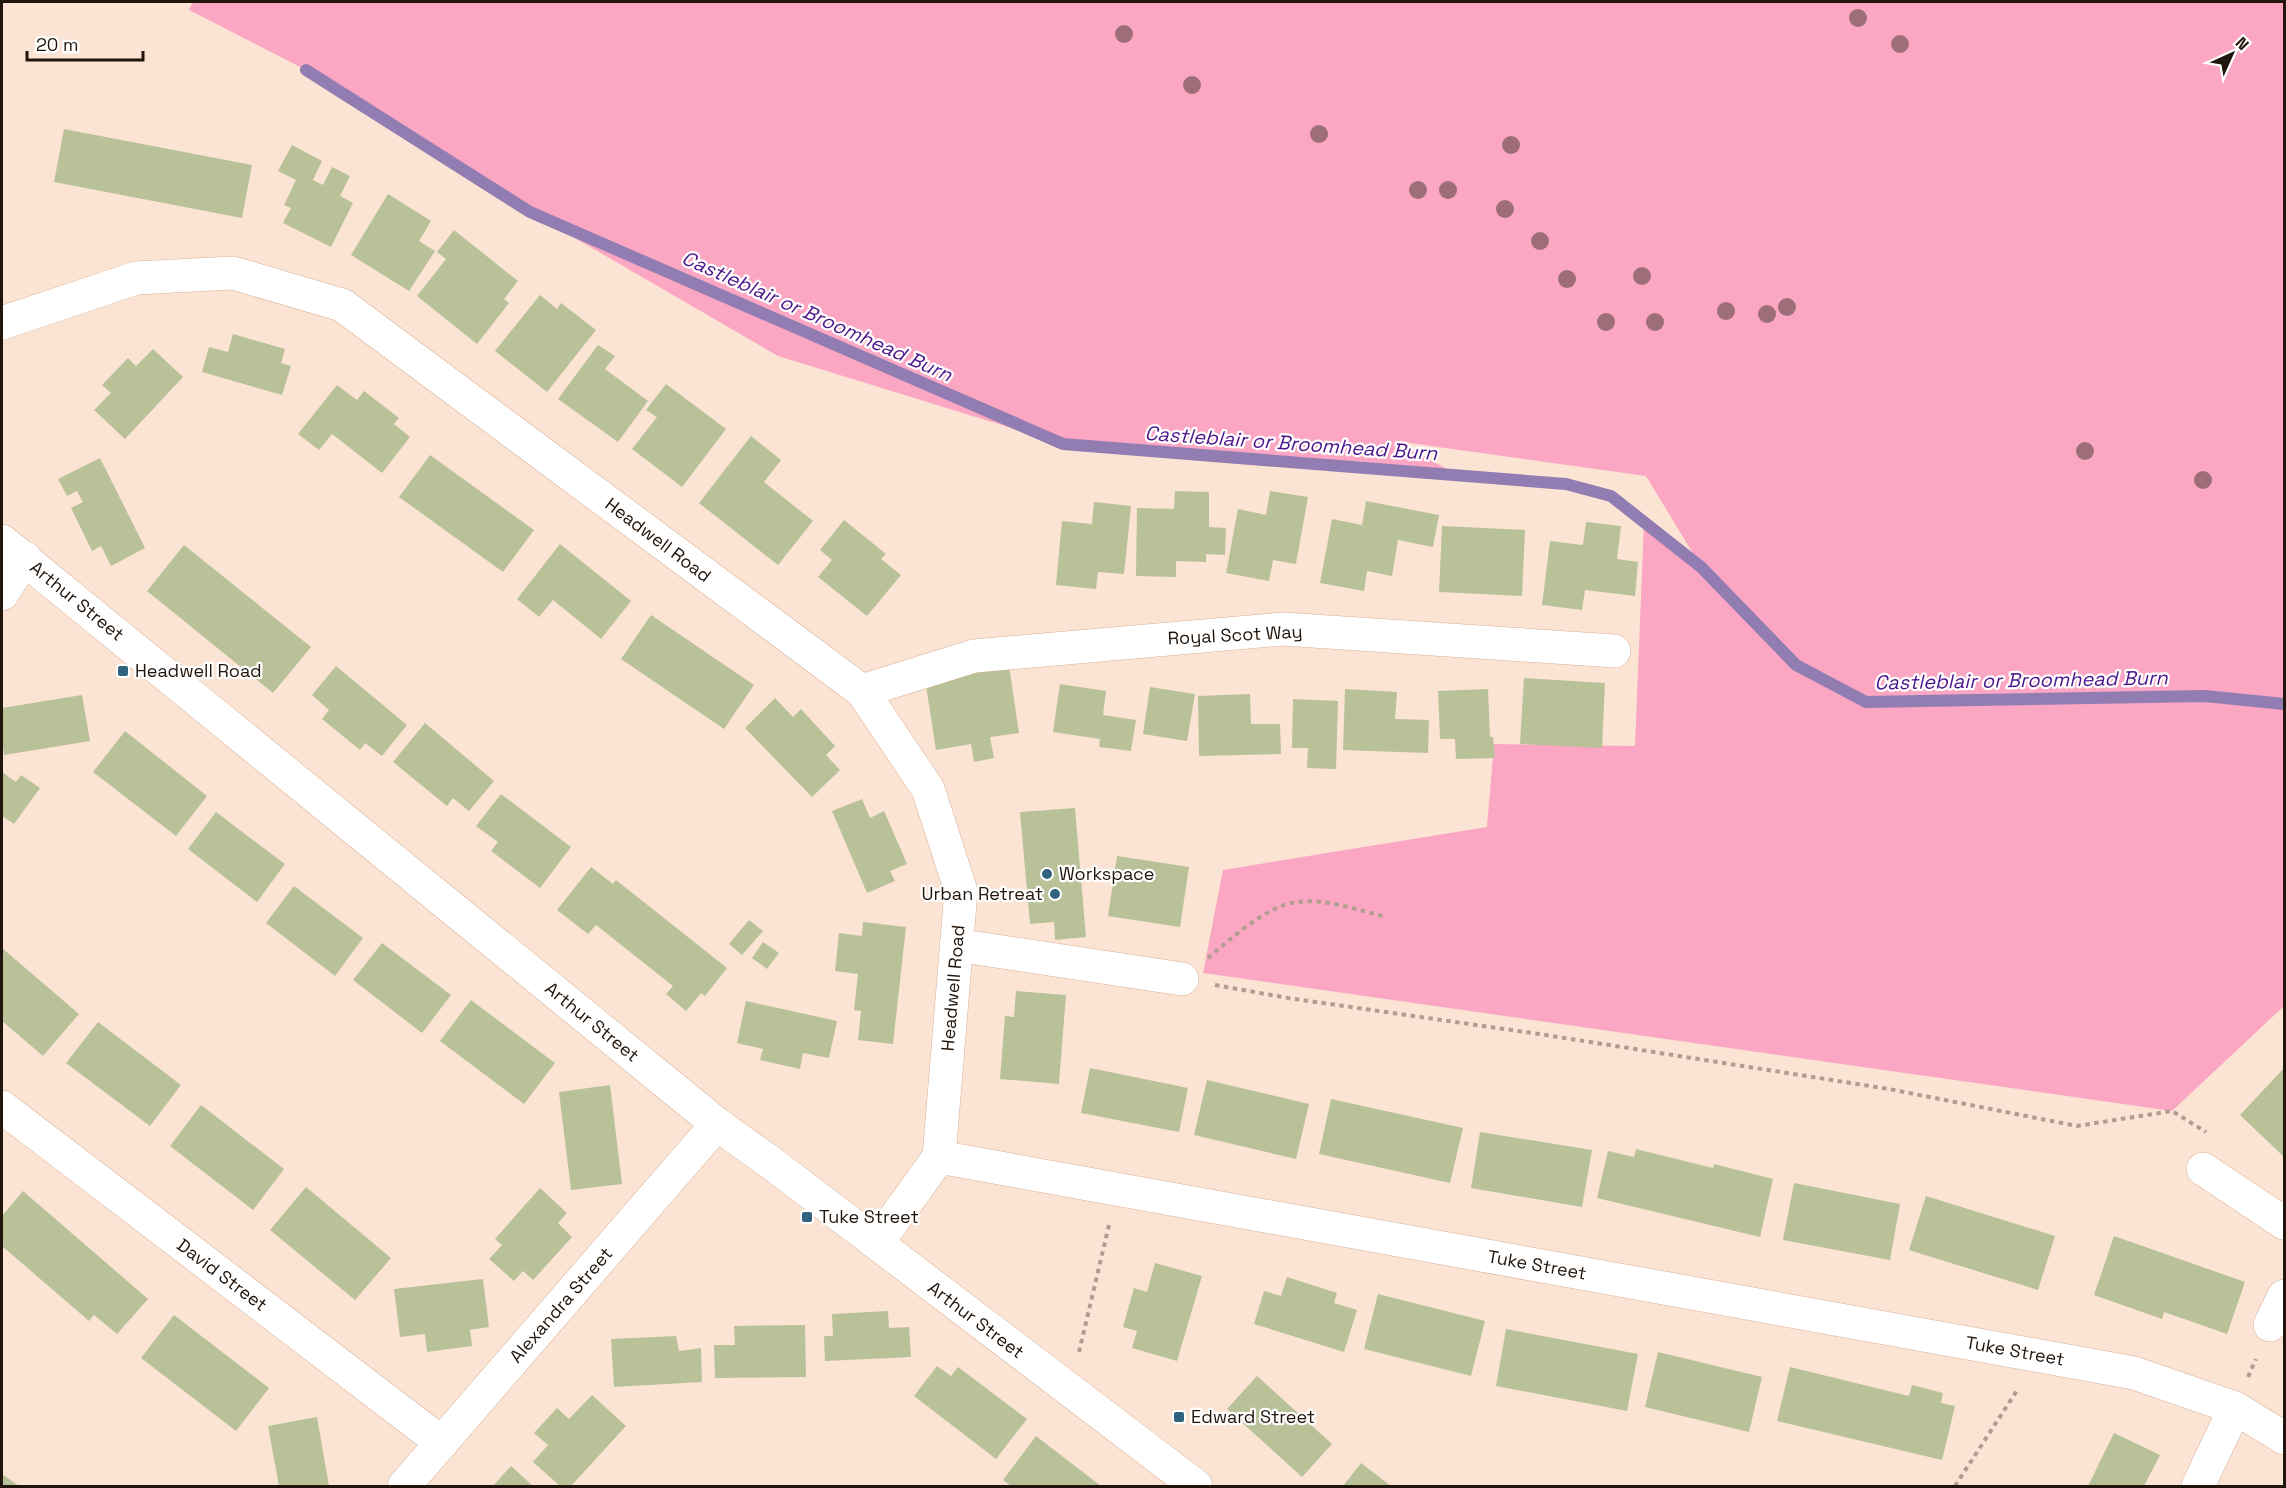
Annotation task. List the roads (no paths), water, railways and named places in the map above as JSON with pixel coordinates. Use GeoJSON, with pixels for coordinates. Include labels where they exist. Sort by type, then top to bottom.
{"type":"FeatureCollection","features":[{"type":"Feature","properties":{"kind":"street","name":"Headwell Road"},"geometry":{"type":"LineString","coordinates":[[2,323],[136,278],[233,273],[342,305],[862,691],[928,789],[961,891],[939,1157]]}},
{"type":"Feature","properties":{"kind":"street"},"geometry":{"type":"LineString","coordinates":[[2,594],[13,550]]}},
{"type":"Feature","properties":{"kind":"street","name":"Arthur Street"},"geometry":{"type":"LineString","coordinates":[[13,550],[717,1125],[1196,1486]]}},
{"type":"Feature","properties":{"kind":"street","name":"Royal Scot Way"},"geometry":{"type":"LineString","coordinates":[[862,691],[974,656],[1283,629],[1614,651]]}},
{"type":"Feature","properties":{"kind":"street"},"geometry":{"type":"LineString","coordinates":[[956,945],[1182,979]]}},
{"type":"Feature","properties":{"kind":"street","name":"David Street"},"geometry":{"type":"LineString","coordinates":[[2,1107],[442,1443]]}},
{"type":"Feature","properties":{"kind":"street","name":"Alexandra Street"},"geometry":{"type":"LineString","coordinates":[[404,1486],[717,1125]]}},
{"type":"Feature","properties":{"kind":"street"},"geometry":{"type":"LineString","coordinates":[[877,1244],[939,1157]]}},
{"type":"Feature","properties":{"kind":"street","name":"Tuke Street"},"geometry":{"type":"LineString","coordinates":[[939,1157],[2134,1372],[2235,1408],[2284,1438]]}},
{"type":"Feature","properties":{"kind":"street"},"geometry":{"type":"LineString","coordinates":[[2203,1169],[2272,1215]]}},
{"type":"Feature","properties":{"kind":"street"},"geometry":{"type":"LineString","coordinates":[[2270,1325],[2284,1296]]}},
{"type":"Feature","properties":{"kind":"street"},"geometry":{"type":"LineString","coordinates":[[2198,1486],[2235,1408]]}},
{"type":"Feature","properties":{"kind":"waterway","name":"Castleblair or Broomhead Burn"},"geometry":{"type":"LineString","coordinates":[[306,70],[530,212],[1063,444],[1566,484],[1611,496],[1701,567],[1796,665],[1866,702],[2205,696],[2284,704]]}},
{"type":"Feature","properties":{"kind":"place","name":"Headwell Road"},"geometry":{"type":"Point","coordinates":[123,671]}},
{"type":"Feature","properties":{"kind":"place","name":"Workspace"},"geometry":{"type":"Point","coordinates":[1047,874]}},
{"type":"Feature","properties":{"kind":"place","name":"Urban Retreat"},"geometry":{"type":"Point","coordinates":[1055,894]}},
{"type":"Feature","properties":{"kind":"place","name":"Tuke Street"},"geometry":{"type":"Point","coordinates":[807,1217]}},
{"type":"Feature","properties":{"kind":"place","name":"Edward Street"},"geometry":{"type":"Point","coordinates":[1179,1417]}}]}
